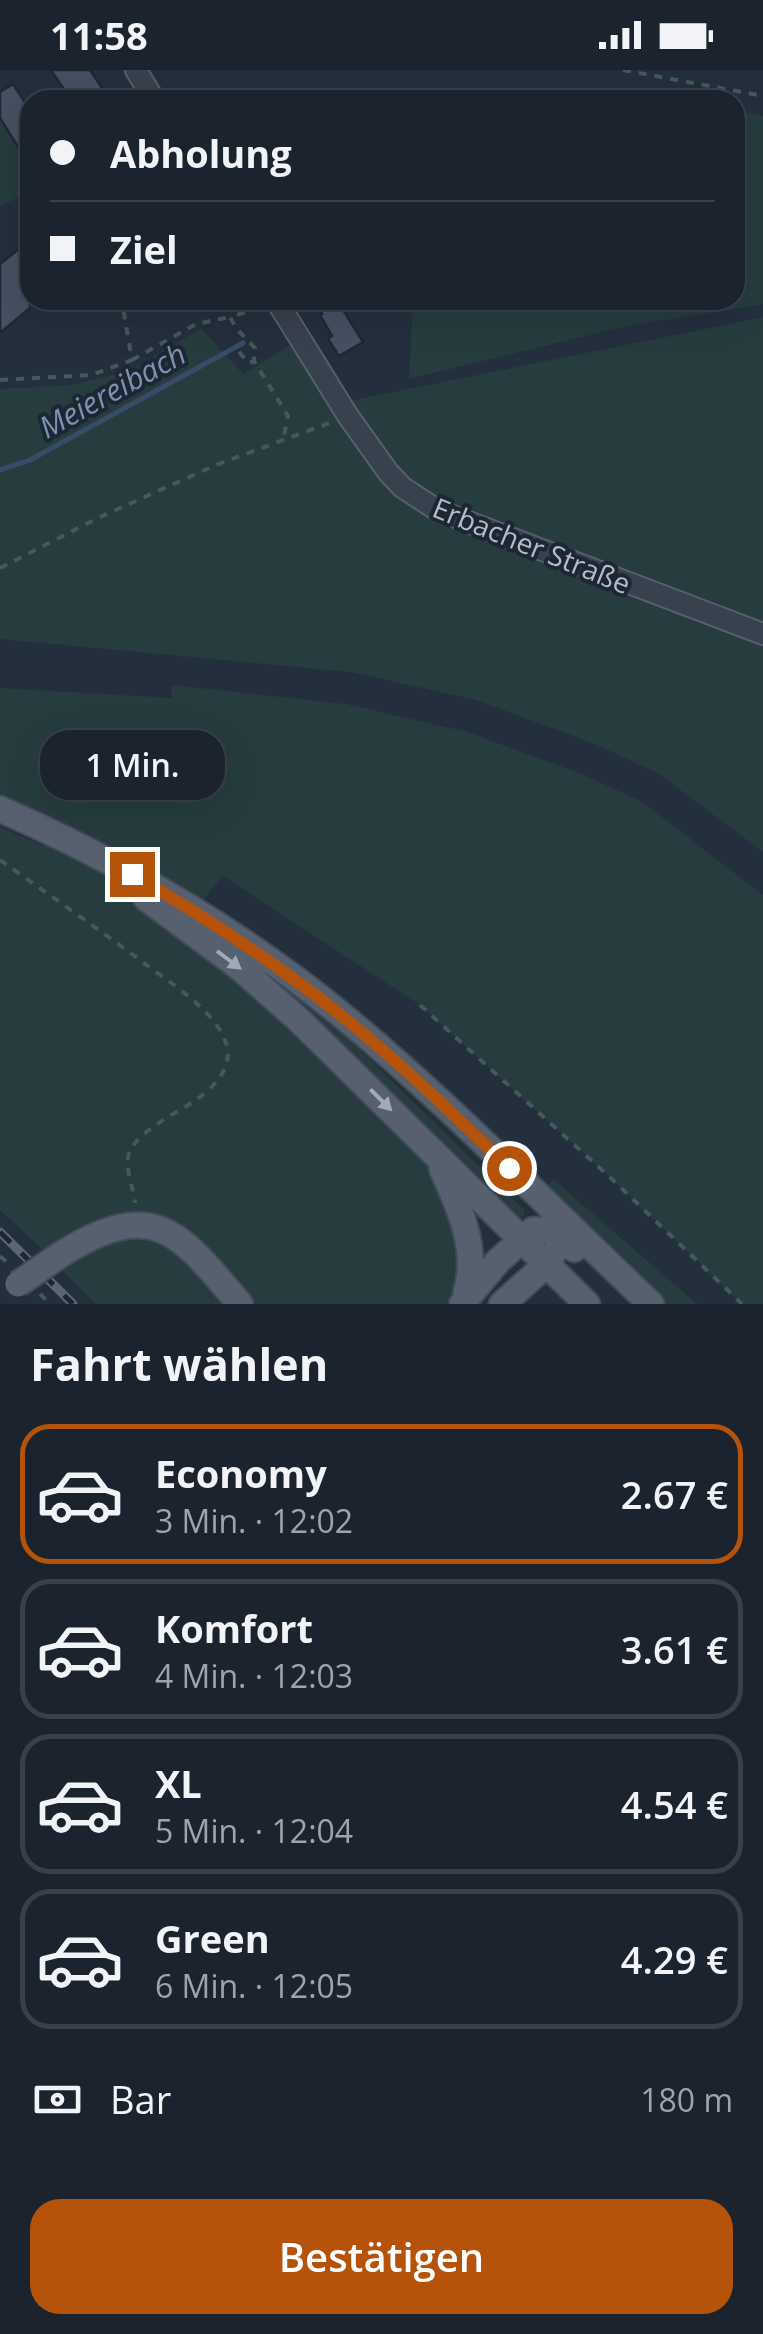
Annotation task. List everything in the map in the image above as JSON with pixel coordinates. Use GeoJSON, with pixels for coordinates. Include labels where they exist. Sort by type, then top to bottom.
{"type":"FeatureCollection","features":[{"type":"Feature","properties":{"kind":"main road"},"geometry":{"type":"LineString","coordinates":[[0,810],[132,874],[188,906],[331,1007],[452,1113],[632,1304]]}},
{"type":"Feature","properties":{"kind":"main road"},"geometry":{"type":"LineString","coordinates":[[66,841],[239,967],[299,1020],[586,1304]]}},
{"type":"Feature","properties":{"kind":"main road"},"geometry":{"type":"LineString","coordinates":[[426,1144],[440,1163],[467,1232],[472,1264],[463,1302]]}},
{"type":"Feature","properties":{"kind":"main road"},"geometry":{"type":"LineString","coordinates":[[9,1290],[102,1231],[134,1226],[164,1230],[179,1238],[240,1304]]}},
{"type":"Feature","properties":{"kind":"main road"},"geometry":{"type":"LineString","coordinates":[[463,1302],[533,1230],[550,1230],[565,1232],[651,1304]]}},
{"type":"Feature","properties":{"kind":"main road"},"geometry":{"type":"LineString","coordinates":[[502,1304],[547,1264],[565,1232]]}},
{"type":"Feature","properties":{"kind":"street","name":"Erbacher Straße"},"geometry":{"type":"LineString","coordinates":[[283,310],[388,472],[402,487],[436,510],[763,634]]}},
{"type":"Feature","properties":{"kind":"path"},"geometry":{"type":"LineString","coordinates":[[623,70],[731,90]]}},
{"type":"Feature","properties":{"kind":"path"},"geometry":{"type":"LineString","coordinates":[[123,310],[132,360]]}},
{"type":"Feature","properties":{"kind":"path"},"geometry":{"type":"LineString","coordinates":[[0,380],[91,374],[132,360],[196,324],[251,310]]}},
{"type":"Feature","properties":{"kind":"path"},"geometry":{"type":"LineString","coordinates":[[230,317],[255,348],[254,361],[288,416],[283,441]]}},
{"type":"Feature","properties":{"kind":"path"},"geometry":{"type":"LineString","coordinates":[[240,352],[249,363],[254,361]]}},
{"type":"Feature","properties":{"kind":"path"},"geometry":{"type":"LineString","coordinates":[[0,568],[216,465],[348,416]]}},
{"type":"Feature","properties":{"kind":"path"},"geometry":{"type":"LineString","coordinates":[[0,860],[195,1002],[225,1041],[226,1064],[212,1086],[131,1146],[128,1158],[135,1199],[134,1226]]}},
{"type":"Feature","properties":{"kind":"path"},"geometry":{"type":"LineString","coordinates":[[420,1006],[613,1180],[742,1304]]}},
{"type":"Feature","properties":{"kind":"green space"},"geometry":{"type":"Polygon","coordinates":[[[745,112],[763,116],[763,304],[745,307],[745,112]]]}},
{"type":"Feature","properties":{"kind":"green space"},"geometry":{"type":"Polygon","coordinates":[[[0,118],[20,149],[20,196],[0,207],[0,118]]]}},
{"type":"Feature","properties":{"kind":"green space"},"geometry":{"type":"Polygon","coordinates":[[[412,310],[726,310],[622,327],[409,379],[412,310]]]}},
{"type":"Feature","properties":{"kind":"green space"},"geometry":{"type":"Polygon","coordinates":[[[763,317],[763,852],[659,774],[595,744],[476,700],[351,672],[0,639],[0,389],[70,385],[128,372],[201,328],[243,374],[292,344],[330,405],[763,317]]]}},
{"type":"Feature","properties":{"kind":"green space"},"geometry":{"type":"Polygon","coordinates":[[[172,685],[346,704],[467,732],[582,774],[642,802],[763,895],[763,1304],[742,1304],[613,1180],[420,1005],[223,876],[198,906],[67,830],[0,797],[0,688],[171,698],[172,685]]]}},
{"type":"Feature","properties":{"kind":"green space"},"geometry":{"type":"Polygon","coordinates":[[[0,827],[41,845],[66,841],[175,920],[336,1055],[437,1175],[462,1251],[453,1304],[95,1304],[0,1210],[0,827]]]}},
{"type":"Feature","properties":{"kind":"green space"},"geometry":{"type":"Polygon","coordinates":[[[244,958],[313,1004],[524,1210],[524,1217],[516,1218],[308,1010],[244,958]]]}},
{"type":"Feature","properties":{"kind":"green space"},"geometry":{"type":"Polygon","coordinates":[[[554,1179],[697,1304],[662,1304],[543,1190],[554,1179]]]}},
{"type":"Feature","properties":{"kind":"building"},"geometry":{"type":"Polygon","coordinates":[[[51,70],[90,70],[103,90],[64,90],[51,70]]]}},
{"type":"Feature","properties":{"kind":"building"},"geometry":{"type":"Polygon","coordinates":[[[13,84],[20,95],[20,150],[0,118],[0,92],[13,84]]]}},
{"type":"Feature","properties":{"kind":"building"},"geometry":{"type":"Polygon","coordinates":[[[20,248],[20,310],[28,310],[0,333],[0,264],[20,248]]]}},
{"type":"Feature","properties":{"kind":"building"},"geometry":{"type":"Polygon","coordinates":[[[320,310],[343,310],[363,342],[339,356],[328,339],[332,336],[320,310]]]}},
{"type":"Feature","properties":{"kind":"waterway","name":"Meiereibach"},"geometry":{"type":"LineString","coordinates":[[0,470],[30,460],[243,343]]}},
{"type":"Feature","properties":{"kind":"railway"},"geometry":{"type":"LineString","coordinates":[[0,1232],[73,1304]]}},
{"type":"Feature","properties":{"kind":"route"},"geometry":{"type":"LineString","coordinates":[[132,874],[235,937],[331,1007],[392,1058],[509,1168]]}}]}
